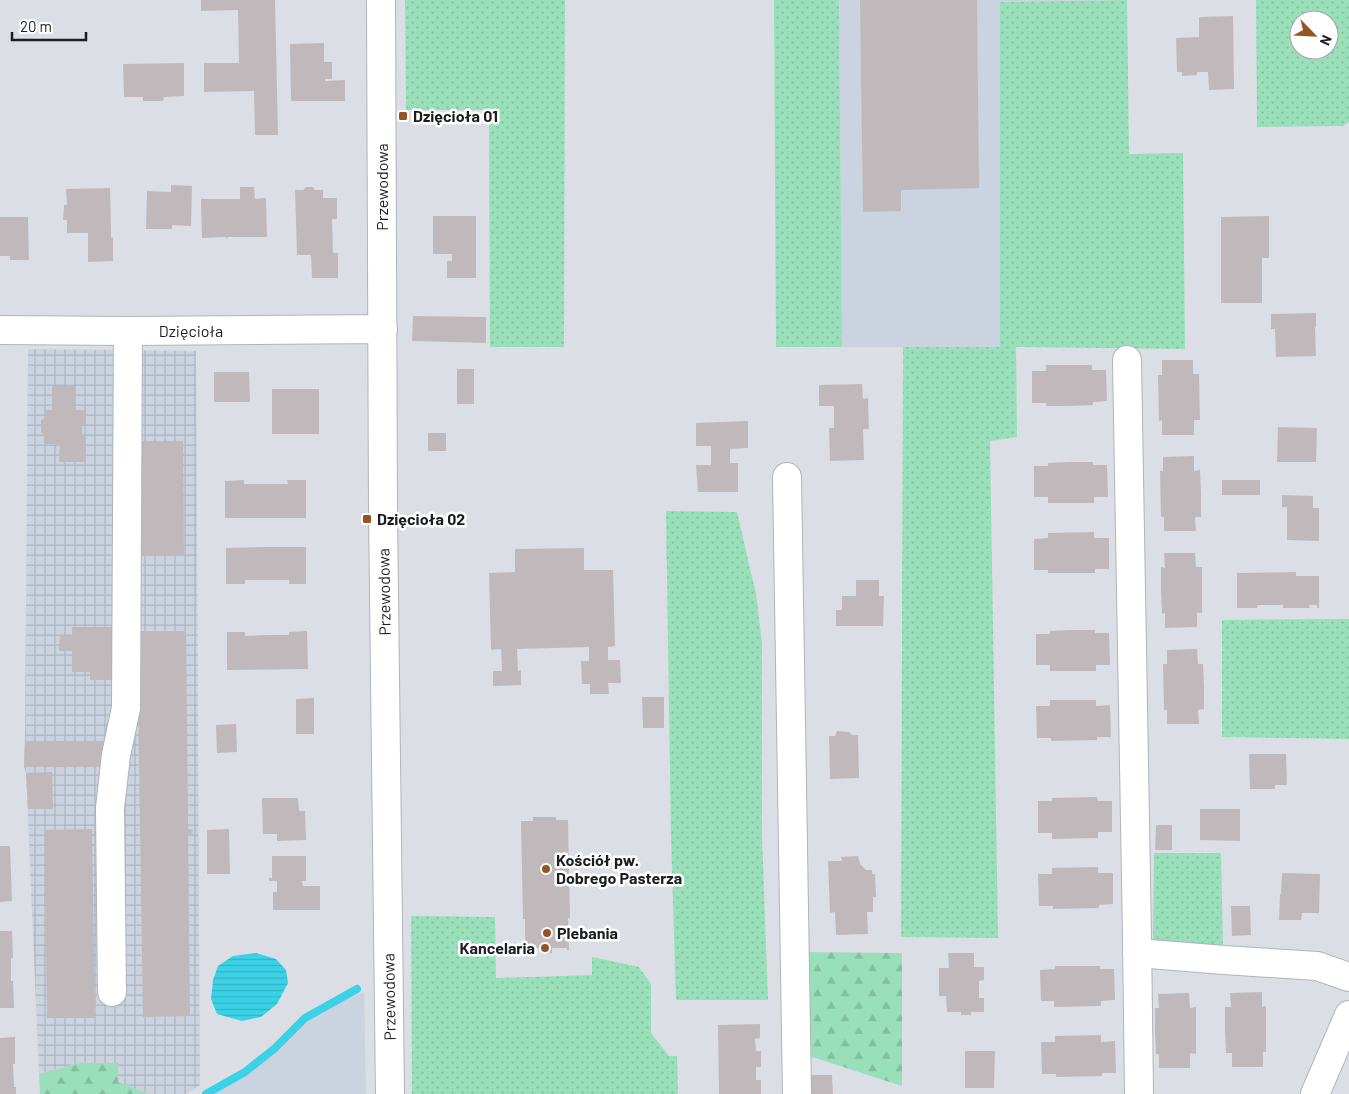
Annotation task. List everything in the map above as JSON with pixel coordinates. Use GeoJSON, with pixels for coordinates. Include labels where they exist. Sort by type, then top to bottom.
{"type":"FeatureCollection","features":[{"type":"Feature","properties":{"kind":"street","name":"Przewodowa"},"geometry":{"type":"LineString","coordinates":[[381,0],[383,510],[390,1094]]}},
{"type":"Feature","properties":{"kind":"street","name":"Dzięcioła"},"geometry":{"type":"LineString","coordinates":[[0,330],[383,329]]}},
{"type":"Feature","properties":{"kind":"street"},"geometry":{"type":"LineString","coordinates":[[112,992],[110,808],[116,755],[126,708],[128,331]]}},
{"type":"Feature","properties":{"kind":"street"},"geometry":{"type":"LineString","coordinates":[[1127,360],[1139,1094]]}},
{"type":"Feature","properties":{"kind":"street"},"geometry":{"type":"LineString","coordinates":[[787,477],[797,1094]]}},
{"type":"Feature","properties":{"kind":"street"},"geometry":{"type":"LineString","coordinates":[[1138,953],[1317,966],[1349,977]]}},
{"type":"Feature","properties":{"kind":"street"},"geometry":{"type":"LineString","coordinates":[[1316,1094],[1349,1015]]}},
{"type":"Feature","properties":{"kind":"shaded area"},"geometry":{"type":"Polygon","coordinates":[[[839,0],[1117,0],[1000,2],[1000,347],[842,347],[839,0]]]}},
{"type":"Feature","properties":{"kind":"shaded area"},"geometry":{"type":"Polygon","coordinates":[[[28,349],[196,351],[200,1085],[186,1094],[150,1094],[118,1082],[118,1064],[80,1063],[39,1074],[26,773],[24,767],[28,349]]]}},
{"type":"Feature","properties":{"kind":"shaded area"},"geometry":{"type":"Polygon","coordinates":[[[364,992],[366,1094],[204,1094],[258,1063],[319,1009],[364,992]]]}},
{"type":"Feature","properties":{"kind":"green space"},"geometry":{"type":"Polygon","coordinates":[[[405,0],[565,0],[564,347],[490,347],[489,110],[406,110],[405,0]]]}},
{"type":"Feature","properties":{"kind":"green space"},"geometry":{"type":"Polygon","coordinates":[[[774,0],[839,0],[842,347],[776,347],[774,0]]]}},
{"type":"Feature","properties":{"kind":"green space"},"geometry":{"type":"Polygon","coordinates":[[[1127,0],[1129,154],[1183,153],[1185,349],[1016,347],[1017,437],[990,441],[998,938],[901,937],[903,347],[1000,347],[1000,2],[1127,0]]]}},
{"type":"Feature","properties":{"kind":"green space"},"geometry":{"type":"Polygon","coordinates":[[[1256,0],[1349,0],[1349,122],[1343,126],[1257,127],[1256,0]]]}},
{"type":"Feature","properties":{"kind":"green space"},"geometry":{"type":"Polygon","coordinates":[[[666,511],[737,512],[756,594],[762,644],[762,837],[768,1000],[676,1000],[671,839],[666,511]]]}},
{"type":"Feature","properties":{"kind":"green space"},"geometry":{"type":"Polygon","coordinates":[[[1349,619],[1349,739],[1222,737],[1222,620],[1349,619]]]}},
{"type":"Feature","properties":{"kind":"green space"},"geometry":{"type":"Polygon","coordinates":[[[1154,853],[1221,853],[1223,948],[1153,940],[1154,853]]]}},
{"type":"Feature","properties":{"kind":"green space"},"geometry":{"type":"Polygon","coordinates":[[[411,916],[495,917],[496,978],[592,975],[592,957],[639,967],[651,984],[651,1033],[669,1056],[677,1056],[678,1094],[412,1094],[411,916]]]}},
{"type":"Feature","properties":{"kind":"green space"},"geometry":{"type":"Polygon","coordinates":[[[803,952],[902,953],[902,1086],[803,1054],[803,952]]]}},
{"type":"Feature","properties":{"kind":"green space"},"geometry":{"type":"Polygon","coordinates":[[[80,1063],[118,1063],[118,1082],[150,1094],[40,1094],[39,1074],[80,1063]]]}},
{"type":"Feature","properties":{"kind":"water"},"geometry":{"type":"Polygon","coordinates":[[[256,953],[276,959],[286,970],[288,983],[277,1004],[261,1017],[242,1021],[217,1014],[211,999],[213,980],[218,966],[233,956],[256,953]]]}},
{"type":"Feature","properties":{"kind":"building"},"geometry":{"type":"Polygon","coordinates":[[[201,0],[275,0],[278,135],[255,135],[254,91],[204,92],[204,63],[239,63],[238,10],[201,11],[201,0]]]}},
{"type":"Feature","properties":{"kind":"building"},"geometry":{"type":"Polygon","coordinates":[[[860,0],[977,0],[979,188],[901,190],[901,211],[863,212],[860,0]]]}},
{"type":"Feature","properties":{"kind":"building"},"geometry":{"type":"Polygon","coordinates":[[[1233,16],[1234,89],[1209,90],[1208,72],[1197,72],[1197,75],[1182,76],[1182,72],[1177,72],[1176,38],[1199,37],[1199,17],[1233,16]]]}},
{"type":"Feature","properties":{"kind":"building"},"geometry":{"type":"Polygon","coordinates":[[[324,43],[324,62],[332,62],[332,79],[325,79],[325,81],[345,80],[345,101],[291,101],[290,44],[324,43]]]}},
{"type":"Feature","properties":{"kind":"building"},"geometry":{"type":"Polygon","coordinates":[[[184,63],[184,96],[164,97],[163,101],[143,101],[143,97],[124,97],[123,64],[184,63]]]}},
{"type":"Feature","properties":{"kind":"building"},"geometry":{"type":"Polygon","coordinates":[[[171,185],[192,186],[191,226],[172,225],[172,229],[146,229],[147,191],[171,192],[171,185]]]}},
{"type":"Feature","properties":{"kind":"building"},"geometry":{"type":"Polygon","coordinates":[[[240,187],[254,187],[255,199],[266,198],[267,237],[202,238],[201,199],[240,199],[240,187]]]}},
{"type":"Feature","properties":{"kind":"building"},"geometry":{"type":"Polygon","coordinates":[[[306,187],[323,190],[323,198],[337,198],[337,219],[332,219],[333,253],[338,253],[338,278],[312,278],[311,255],[297,255],[295,190],[303,190],[306,187]]]}},
{"type":"Feature","properties":{"kind":"building"},"geometry":{"type":"Polygon","coordinates":[[[110,188],[113,261],[88,262],[88,233],[67,233],[67,220],[63,220],[64,205],[67,205],[66,189],[110,188]]]}},
{"type":"Feature","properties":{"kind":"building"},"geometry":{"type":"Polygon","coordinates":[[[433,216],[476,216],[476,278],[447,278],[447,261],[452,261],[452,254],[433,254],[433,216]]]}},
{"type":"Feature","properties":{"kind":"building"},"geometry":{"type":"Polygon","coordinates":[[[1269,216],[1269,258],[1262,258],[1262,303],[1221,303],[1221,217],[1269,216]]]}},
{"type":"Feature","properties":{"kind":"building"},"geometry":{"type":"Polygon","coordinates":[[[0,217],[28,217],[29,260],[10,260],[10,256],[0,256],[0,217]]]}},
{"type":"Feature","properties":{"kind":"building"},"geometry":{"type":"Polygon","coordinates":[[[1316,313],[1316,356],[1276,357],[1275,329],[1271,329],[1271,314],[1316,313]]]}},
{"type":"Feature","properties":{"kind":"building"},"geometry":{"type":"Polygon","coordinates":[[[413,316],[486,317],[486,343],[412,341],[413,316]]]}},
{"type":"Feature","properties":{"kind":"building"},"geometry":{"type":"Polygon","coordinates":[[[1162,360],[1193,360],[1193,374],[1199,374],[1200,420],[1194,420],[1194,435],[1162,435],[1162,420],[1159,421],[1158,375],[1162,375],[1162,360]]]}},
{"type":"Feature","properties":{"kind":"building"},"geometry":{"type":"Polygon","coordinates":[[[1046,365],[1092,365],[1092,370],[1106,370],[1107,401],[1093,402],[1093,405],[1069,406],[1046,406],[1046,403],[1032,403],[1032,371],[1046,371],[1046,365]]]}},
{"type":"Feature","properties":{"kind":"building"},"geometry":{"type":"Polygon","coordinates":[[[457,369],[474,369],[474,404],[457,404],[457,369]]]}},
{"type":"Feature","properties":{"kind":"building"},"geometry":{"type":"Polygon","coordinates":[[[214,372],[249,372],[250,402],[214,402],[214,372]]]}},
{"type":"Feature","properties":{"kind":"building"},"geometry":{"type":"Polygon","coordinates":[[[862,384],[863,399],[868,398],[869,429],[863,429],[864,460],[830,461],[829,428],[834,428],[834,406],[819,406],[819,385],[862,384]]]}},
{"type":"Feature","properties":{"kind":"building"},"geometry":{"type":"Polygon","coordinates":[[[52,386],[75,386],[75,410],[86,410],[86,425],[82,424],[82,435],[86,435],[86,462],[59,462],[60,444],[45,444],[45,436],[41,432],[41,421],[45,417],[45,410],[52,410],[52,386]]]}},
{"type":"Feature","properties":{"kind":"building"},"geometry":{"type":"Polygon","coordinates":[[[272,389],[319,389],[319,434],[272,434],[272,389]]]}},
{"type":"Feature","properties":{"kind":"building"},"geometry":{"type":"Polygon","coordinates":[[[748,421],[748,448],[730,449],[730,463],[738,463],[738,492],[698,492],[696,465],[711,465],[711,446],[696,446],[696,423],[748,421]]]}},
{"type":"Feature","properties":{"kind":"building"},"geometry":{"type":"Polygon","coordinates":[[[1278,427],[1317,428],[1316,462],[1277,462],[1278,427]]]}},
{"type":"Feature","properties":{"kind":"building"},"geometry":{"type":"Polygon","coordinates":[[[428,433],[446,433],[446,451],[428,451],[428,433]]]}},
{"type":"Feature","properties":{"kind":"building"},"geometry":{"type":"Polygon","coordinates":[[[137,441],[183,441],[184,555],[137,555],[137,441]]]}},
{"type":"Feature","properties":{"kind":"building"},"geometry":{"type":"Polygon","coordinates":[[[1194,456],[1194,471],[1200,470],[1201,493],[1201,517],[1195,517],[1196,531],[1164,531],[1164,517],[1161,517],[1160,471],[1163,471],[1163,457],[1194,456]]]}},
{"type":"Feature","properties":{"kind":"building"},"geometry":{"type":"Polygon","coordinates":[[[1093,462],[1093,465],[1107,465],[1108,497],[1094,497],[1094,503],[1048,503],[1048,497],[1034,497],[1034,466],[1048,466],[1048,463],[1093,462]]]}},
{"type":"Feature","properties":{"kind":"building"},"geometry":{"type":"Polygon","coordinates":[[[244,480],[244,484],[288,484],[287,480],[306,480],[306,518],[225,518],[225,481],[244,480]]]}},
{"type":"Feature","properties":{"kind":"building"},"geometry":{"type":"Polygon","coordinates":[[[1222,480],[1260,480],[1260,495],[1222,495],[1222,480]]]}},
{"type":"Feature","properties":{"kind":"building"},"geometry":{"type":"Polygon","coordinates":[[[1282,495],[1313,496],[1313,508],[1319,508],[1319,541],[1287,540],[1287,507],[1282,507],[1282,495]]]}},
{"type":"Feature","properties":{"kind":"building"},"geometry":{"type":"Polygon","coordinates":[[[1094,532],[1094,538],[1109,538],[1109,569],[1095,569],[1095,573],[1048,573],[1048,570],[1034,570],[1034,539],[1048,538],[1048,533],[1094,532]]]}},
{"type":"Feature","properties":{"kind":"building"},"geometry":{"type":"Polygon","coordinates":[[[306,547],[306,584],[289,584],[289,580],[245,580],[245,584],[226,584],[226,548],[306,547]]]}},
{"type":"Feature","properties":{"kind":"building"},"geometry":{"type":"Polygon","coordinates":[[[584,548],[584,570],[613,570],[615,646],[608,647],[608,660],[620,660],[621,683],[608,683],[609,694],[590,694],[590,684],[582,684],[581,661],[589,661],[589,647],[517,649],[518,671],[521,670],[521,685],[493,686],[493,671],[502,671],[501,649],[491,650],[489,573],[515,572],[515,549],[584,548]]]}},
{"type":"Feature","properties":{"kind":"building"},"geometry":{"type":"Polygon","coordinates":[[[1164,553],[1195,553],[1196,567],[1202,567],[1202,613],[1197,613],[1197,627],[1165,628],[1165,613],[1162,614],[1161,591],[1161,567],[1165,568],[1164,553]]]}},
{"type":"Feature","properties":{"kind":"building"},"geometry":{"type":"Polygon","coordinates":[[[1296,572],[1296,576],[1319,576],[1319,608],[1317,608],[1317,605],[1309,605],[1310,608],[1283,608],[1283,605],[1258,605],[1257,608],[1237,608],[1237,573],[1296,572]]]}},
{"type":"Feature","properties":{"kind":"building"},"geometry":{"type":"Polygon","coordinates":[[[856,580],[879,580],[879,596],[884,596],[883,626],[836,626],[836,610],[842,610],[842,596],[856,596],[856,580]]]}},
{"type":"Feature","properties":{"kind":"building"},"geometry":{"type":"Polygon","coordinates":[[[72,627],[115,627],[114,680],[90,680],[90,672],[72,672],[72,651],[59,651],[60,636],[72,635],[72,627]]]}},
{"type":"Feature","properties":{"kind":"building"},"geometry":{"type":"Polygon","coordinates":[[[1095,630],[1095,633],[1109,633],[1110,665],[1096,665],[1096,671],[1050,671],[1050,665],[1036,665],[1036,634],[1050,634],[1050,631],[1095,630]]]}},
{"type":"Feature","properties":{"kind":"building"},"geometry":{"type":"Polygon","coordinates":[[[137,631],[186,631],[188,829],[193,830],[192,834],[188,834],[190,1016],[143,1017],[137,631]]]}},
{"type":"Feature","properties":{"kind":"building"},"geometry":{"type":"Polygon","coordinates":[[[307,631],[308,669],[227,670],[227,632],[245,632],[245,636],[289,635],[289,632],[307,631]]]}},
{"type":"Feature","properties":{"kind":"building"},"geometry":{"type":"Polygon","coordinates":[[[1197,649],[1198,664],[1203,664],[1204,687],[1204,709],[1198,710],[1199,724],[1167,724],[1167,710],[1164,710],[1163,664],[1167,664],[1167,650],[1197,649]]]}},
{"type":"Feature","properties":{"kind":"building"},"geometry":{"type":"Polygon","coordinates":[[[642,697],[664,697],[664,728],[643,728],[642,697]]]}},
{"type":"Feature","properties":{"kind":"building"},"geometry":{"type":"Polygon","coordinates":[[[314,698],[314,734],[296,734],[296,699],[314,698]]]}},
{"type":"Feature","properties":{"kind":"building"},"geometry":{"type":"Polygon","coordinates":[[[1050,700],[1096,700],[1096,706],[1110,705],[1111,737],[1097,737],[1097,740],[1051,741],[1051,738],[1037,738],[1036,706],[1050,706],[1050,700]]]}},
{"type":"Feature","properties":{"kind":"building"},"geometry":{"type":"Polygon","coordinates":[[[236,724],[237,752],[217,753],[216,725],[236,724]]]}},
{"type":"Feature","properties":{"kind":"building"},"geometry":{"type":"Polygon","coordinates":[[[837,731],[858,735],[859,778],[830,779],[829,736],[835,736],[837,731]]]}},
{"type":"Feature","properties":{"kind":"building"},"geometry":{"type":"Polygon","coordinates":[[[25,741],[104,741],[104,767],[24,767],[25,741]]]}},
{"type":"Feature","properties":{"kind":"building"},"geometry":{"type":"Polygon","coordinates":[[[1249,754],[1286,754],[1287,785],[1275,785],[1275,789],[1250,789],[1249,754]]]}},
{"type":"Feature","properties":{"kind":"building"},"geometry":{"type":"Polygon","coordinates":[[[52,772],[53,809],[28,809],[26,773],[52,772]]]}},
{"type":"Feature","properties":{"kind":"building"},"geometry":{"type":"Polygon","coordinates":[[[1097,797],[1098,801],[1112,801],[1112,832],[1098,832],[1098,838],[1052,839],[1052,833],[1038,833],[1038,801],[1052,801],[1052,798],[1097,797]]]}},
{"type":"Feature","properties":{"kind":"building"},"geometry":{"type":"Polygon","coordinates":[[[262,798],[298,798],[299,811],[305,811],[306,840],[277,841],[277,834],[263,834],[262,798]]]}},
{"type":"Feature","properties":{"kind":"building"},"geometry":{"type":"Polygon","coordinates":[[[1200,809],[1240,809],[1240,841],[1200,840],[1200,809]]]}},
{"type":"Feature","properties":{"kind":"building","name":"Kościół pw. Dobrego Pasterza"},"geometry":{"type":"Polygon","coordinates":[[[533,817],[556,817],[556,820],[568,820],[569,950],[567,948],[552,948],[552,953],[542,954],[542,948],[527,949],[525,951],[521,821],[533,821],[533,817]]]}},
{"type":"Feature","properties":{"kind":"building"},"geometry":{"type":"Polygon","coordinates":[[[1156,825],[1172,825],[1172,850],[1155,850],[1156,825]]]}},
{"type":"Feature","properties":{"kind":"building"},"geometry":{"type":"Polygon","coordinates":[[[92,829],[95,1018],[47,1018],[45,830],[92,829]]]}},
{"type":"Feature","properties":{"kind":"building"},"geometry":{"type":"Polygon","coordinates":[[[229,829],[230,874],[207,874],[207,830],[229,829]]]}},
{"type":"Feature","properties":{"kind":"building"},"geometry":{"type":"Polygon","coordinates":[[[0,846],[10,846],[12,901],[0,902],[0,846]]]}},
{"type":"Feature","properties":{"kind":"building"},"geometry":{"type":"Polygon","coordinates":[[[272,856],[306,856],[306,881],[302,881],[303,886],[320,886],[320,910],[273,910],[273,892],[277,892],[277,881],[269,881],[269,878],[272,878],[272,856]]]}},
{"type":"Feature","properties":{"kind":"building"},"geometry":{"type":"Polygon","coordinates":[[[858,856],[860,864],[866,870],[872,870],[872,874],[875,874],[876,897],[873,897],[873,912],[867,912],[868,934],[836,935],[835,912],[830,913],[828,861],[842,861],[841,857],[858,856]]]}},
{"type":"Feature","properties":{"kind":"building"},"geometry":{"type":"Polygon","coordinates":[[[1098,867],[1098,873],[1113,873],[1113,904],[1099,905],[1099,908],[1053,909],[1053,906],[1039,906],[1038,874],[1052,874],[1052,868],[1098,867]]]}},
{"type":"Feature","properties":{"kind":"building"},"geometry":{"type":"Polygon","coordinates":[[[1282,873],[1320,874],[1319,913],[1302,913],[1301,920],[1279,920],[1282,873]]]}},
{"type":"Feature","properties":{"kind":"building"},"geometry":{"type":"Polygon","coordinates":[[[1231,906],[1250,906],[1251,935],[1232,936],[1231,906]]]}},
{"type":"Feature","properties":{"kind":"building"},"geometry":{"type":"Polygon","coordinates":[[[0,931],[12,931],[13,958],[11,958],[11,981],[13,981],[14,1008],[0,1008],[0,931]]]}},
{"type":"Feature","properties":{"kind":"building"},"geometry":{"type":"Polygon","coordinates":[[[948,953],[974,953],[974,967],[984,967],[984,980],[979,981],[979,998],[984,998],[984,1012],[971,1012],[971,1015],[961,1015],[961,1012],[947,1012],[946,996],[939,996],[939,968],[949,968],[948,953]]]}},
{"type":"Feature","properties":{"kind":"building"},"geometry":{"type":"Polygon","coordinates":[[[1055,966],[1100,966],[1100,969],[1114,969],[1115,1000],[1101,1001],[1101,1006],[1054,1007],[1054,1001],[1041,1001],[1040,970],[1055,969],[1055,966]]]}},
{"type":"Feature","properties":{"kind":"building"},"geometry":{"type":"Polygon","coordinates":[[[1262,992],[1262,1007],[1266,1006],[1266,1052],[1263,1052],[1263,1067],[1232,1067],[1232,1053],[1226,1053],[1225,1030],[1225,1007],[1231,1007],[1230,993],[1262,992]]]}},
{"type":"Feature","properties":{"kind":"building"},"geometry":{"type":"Polygon","coordinates":[[[1189,993],[1190,1008],[1196,1007],[1196,1054],[1190,1053],[1190,1068],[1159,1068],[1159,1054],[1156,1054],[1155,1031],[1155,1008],[1159,1008],[1158,994],[1189,993]]]}},
{"type":"Feature","properties":{"kind":"building"},"geometry":{"type":"Polygon","coordinates":[[[760,1024],[760,1038],[755,1039],[756,1051],[761,1051],[761,1067],[756,1067],[756,1080],[761,1080],[761,1094],[719,1094],[718,1025],[760,1024]]]}},
{"type":"Feature","properties":{"kind":"building"},"geometry":{"type":"Polygon","coordinates":[[[1101,1035],[1101,1042],[1115,1041],[1116,1073],[1102,1073],[1102,1076],[1056,1077],[1056,1074],[1042,1074],[1041,1042],[1055,1042],[1055,1036],[1101,1035]]]}},
{"type":"Feature","properties":{"kind":"building"},"geometry":{"type":"Polygon","coordinates":[[[15,1037],[15,1064],[13,1064],[16,1094],[0,1094],[0,1038],[15,1037]]]}},
{"type":"Feature","properties":{"kind":"building"},"geometry":{"type":"Polygon","coordinates":[[[965,1051],[995,1051],[994,1088],[965,1088],[965,1051]]]}},
{"type":"Feature","properties":{"kind":"building"},"geometry":{"type":"Polygon","coordinates":[[[808,1075],[832,1075],[833,1094],[808,1094],[808,1075]]]}},
{"type":"Feature","properties":{"kind":"waterway"},"geometry":{"type":"LineString","coordinates":[[206,1094],[245,1072],[275,1048],[305,1018],[357,989]]}},
{"type":"Feature","properties":{"kind":"place","name":"Dzięcioła 01"},"geometry":{"type":"Point","coordinates":[403,116]}},
{"type":"Feature","properties":{"kind":"place","name":"Dzięcioła 02"},"geometry":{"type":"Point","coordinates":[367,519]}},
{"type":"Feature","properties":{"kind":"place","name":"Kościół pw. Dobrego Pasterza"},"geometry":{"type":"Point","coordinates":[546,869]}},
{"type":"Feature","properties":{"kind":"place","name":"Plebania"},"geometry":{"type":"Point","coordinates":[547,933]}},
{"type":"Feature","properties":{"kind":"place","name":"Kancelaria"},"geometry":{"type":"Point","coordinates":[545,948]}}]}
